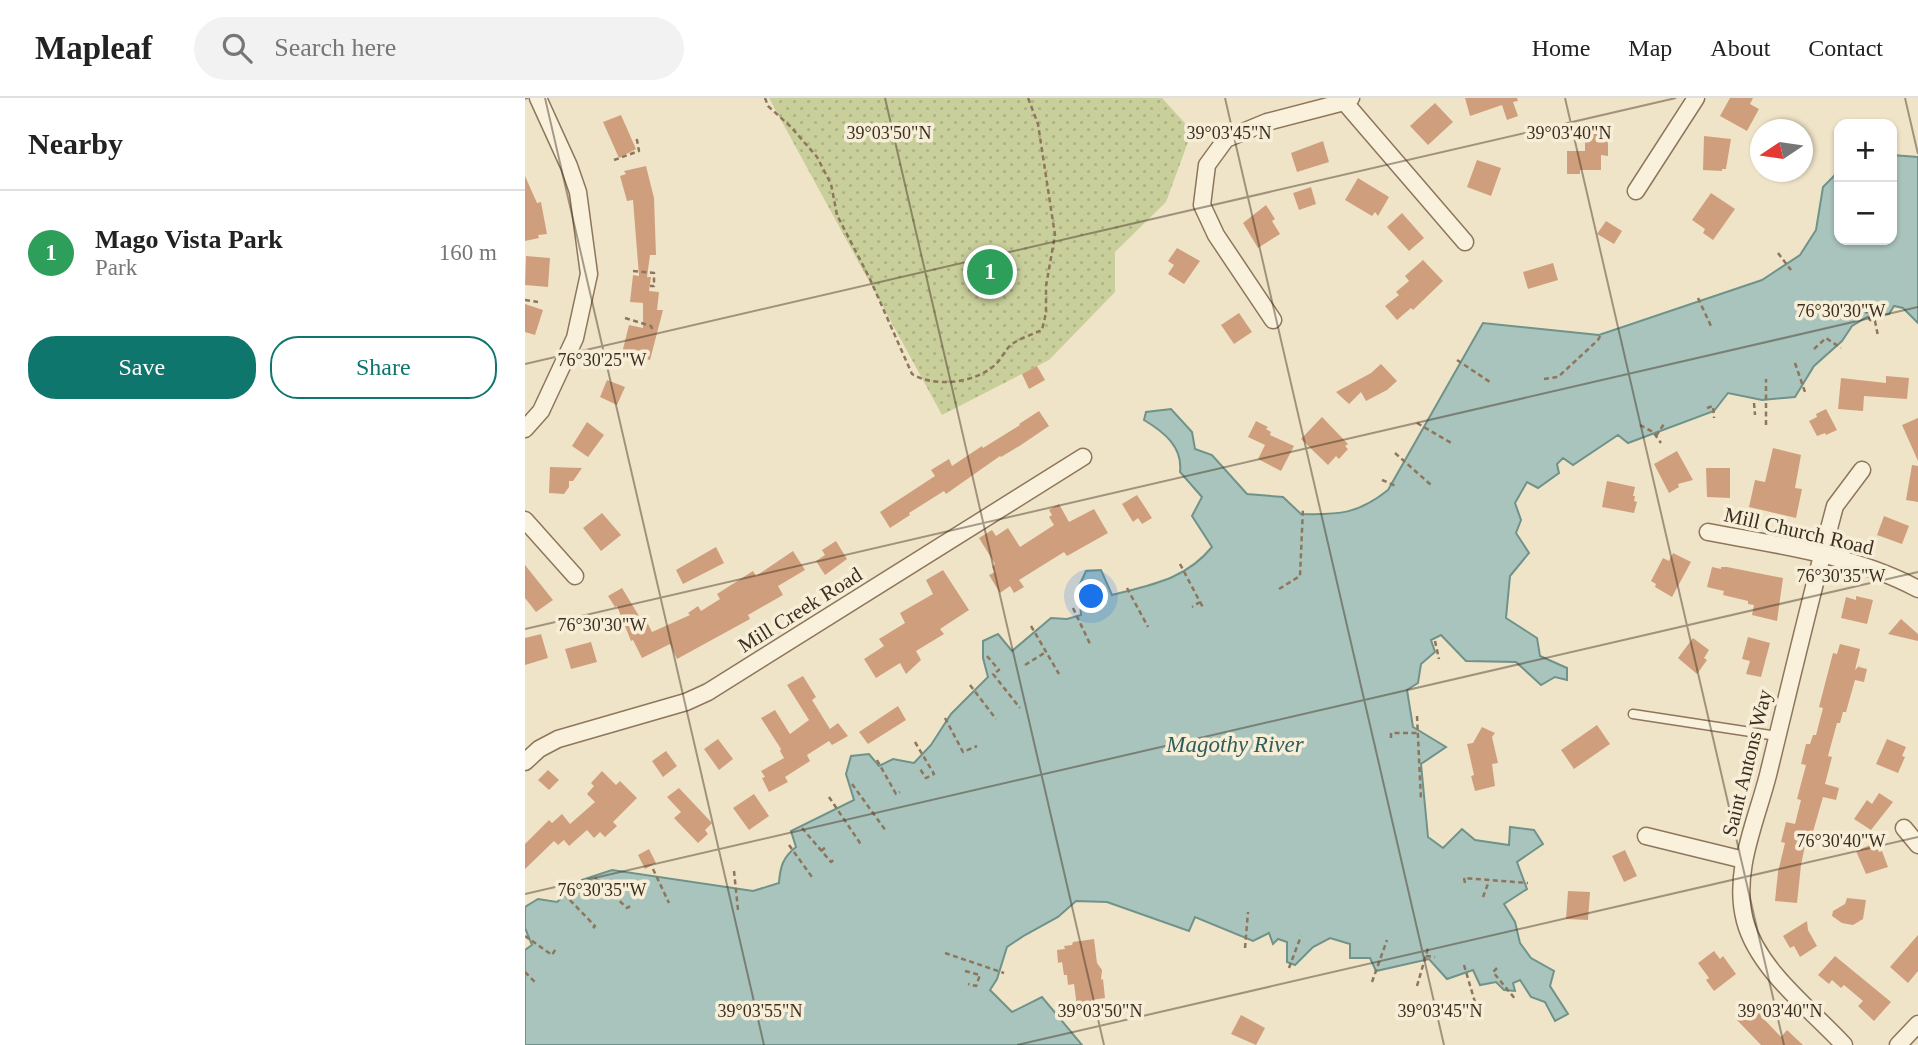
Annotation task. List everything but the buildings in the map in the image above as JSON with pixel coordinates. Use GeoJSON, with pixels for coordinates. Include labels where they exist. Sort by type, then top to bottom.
{"type":"FeatureCollection","features":[{"type":"Feature","properties":{"kind":"street"},"geometry":{"type":"LineString","coordinates":[[525,429],[541,411],[575,338],[589,274],[578,192],[538,98]]}},
{"type":"Feature","properties":{"kind":"street"},"geometry":{"type":"LineString","coordinates":[[1636,191],[1696,98]]}},
{"type":"Feature","properties":{"kind":"street"},"geometry":{"type":"LineString","coordinates":[[1273,320],[1216,235],[1202,205],[1207,165],[1226,139],[1268,122],[1345,99],[1465,242]]}},
{"type":"Feature","properties":{"kind":"street","name":"Mill Creek Road"},"geometry":{"type":"LineString","coordinates":[[525,762],[539,749],[558,739],[686,702],[708,692],[1083,457]]}},
{"type":"Feature","properties":{"kind":"street","name":"Saint Antons Way"},"geometry":{"type":"LineString","coordinates":[[1844,1045],[1782,984],[1754,944],[1745,921],[1742,878],[1744,860],[1835,506],[1862,470]]}},
{"type":"Feature","properties":{"kind":"street"},"geometry":{"type":"LineString","coordinates":[[525,520],[575,576]]}},
{"type":"Feature","properties":{"kind":"street","name":"Mill Church Road"},"geometry":{"type":"LineString","coordinates":[[1708,532],[1822,555],[1892,575],[1918,589]]}},
{"type":"Feature","properties":{"kind":"street"},"geometry":{"type":"LineString","coordinates":[[1904,828],[1918,845]]}},
{"type":"Feature","properties":{"kind":"street"},"geometry":{"type":"LineString","coordinates":[[1646,836],[1744,860]]}},
{"type":"Feature","properties":{"kind":"street"},"geometry":{"type":"LineString","coordinates":[[1898,1045],[1918,1024]]}},
{"type":"Feature","properties":{"kind":"lane"},"geometry":{"type":"LineString","coordinates":[[1633,714],[1777,736]]}},
{"type":"Feature","properties":{"kind":"path"},"geometry":{"type":"LineString","coordinates":[[765,98],[768,106],[817,157],[831,184],[837,215],[870,279],[912,373],[918,377],[959,382],[980,375],[996,365],[1010,344],[1042,330],[1055,235],[1038,124],[1028,98]]}},
{"type":"Feature","properties":{"kind":"path"},"geometry":{"type":"LineString","coordinates":[[614,160],[639,151],[637,139],[633,143]]}},
{"type":"Feature","properties":{"kind":"path"},"geometry":{"type":"LineString","coordinates":[[1778,253],[1791,270]]}},
{"type":"Feature","properties":{"kind":"path"},"geometry":{"type":"LineString","coordinates":[[633,271],[654,273],[654,286],[650,286]]}},
{"type":"Feature","properties":{"kind":"path"},"geometry":{"type":"LineString","coordinates":[[1698,298],[1711,326]]}},
{"type":"Feature","properties":{"kind":"path"},"geometry":{"type":"LineString","coordinates":[[525,300],[538,302]]}},
{"type":"Feature","properties":{"kind":"path"},"geometry":{"type":"LineString","coordinates":[[1865,309],[1870,320],[1875,321],[1878,337]]}},
{"type":"Feature","properties":{"kind":"path"},"geometry":{"type":"LineString","coordinates":[[625,318],[651,326],[653,331]]}},
{"type":"Feature","properties":{"kind":"path"},"geometry":{"type":"LineString","coordinates":[[1544,379],[1558,377],[1598,340],[1602,333]]}},
{"type":"Feature","properties":{"kind":"path"},"geometry":{"type":"LineString","coordinates":[[1814,349],[1826,338],[1841,348]]}},
{"type":"Feature","properties":{"kind":"path"},"geometry":{"type":"LineString","coordinates":[[1457,360],[1490,382]]}},
{"type":"Feature","properties":{"kind":"path"},"geometry":{"type":"LineString","coordinates":[[1795,363],[1805,392]]}},
{"type":"Feature","properties":{"kind":"path"},"geometry":{"type":"LineString","coordinates":[[1766,379],[1766,425]]}},
{"type":"Feature","properties":{"kind":"path"},"geometry":{"type":"LineString","coordinates":[[1754,402],[1755,415]]}},
{"type":"Feature","properties":{"kind":"path"},"geometry":{"type":"LineString","coordinates":[[1707,408],[1713,406],[1714,418]]}},
{"type":"Feature","properties":{"kind":"path"},"geometry":{"type":"LineString","coordinates":[[1417,422],[1453,444]]}},
{"type":"Feature","properties":{"kind":"path"},"geometry":{"type":"LineString","coordinates":[[1656,436],[1664,424]]}},
{"type":"Feature","properties":{"kind":"path"},"geometry":{"type":"LineString","coordinates":[[1640,425],[1661,443]]}},
{"type":"Feature","properties":{"kind":"path"},"geometry":{"type":"LineString","coordinates":[[1395,453],[1431,485]]}},
{"type":"Feature","properties":{"kind":"path"},"geometry":{"type":"LineString","coordinates":[[1382,480],[1396,486]]}},
{"type":"Feature","properties":{"kind":"path"},"geometry":{"type":"LineString","coordinates":[[1279,589],[1300,576],[1303,508]]}},
{"type":"Feature","properties":{"kind":"path"},"geometry":{"type":"LineString","coordinates":[[1180,564],[1204,609]]}},
{"type":"Feature","properties":{"kind":"path"},"geometry":{"type":"LineString","coordinates":[[1127,589],[1148,627]]}},
{"type":"Feature","properties":{"kind":"path"},"geometry":{"type":"LineString","coordinates":[[1192,607],[1200,602]]}},
{"type":"Feature","properties":{"kind":"path"},"geometry":{"type":"LineString","coordinates":[[1073,608],[1091,646]]}},
{"type":"Feature","properties":{"kind":"path"},"geometry":{"type":"LineString","coordinates":[[1031,626],[1059,674]]}},
{"type":"Feature","properties":{"kind":"path"},"geometry":{"type":"LineString","coordinates":[[1435,641],[1439,659]]}},
{"type":"Feature","properties":{"kind":"path"},"geometry":{"type":"LineString","coordinates":[[1025,665],[1046,652]]}},
{"type":"Feature","properties":{"kind":"path"},"geometry":{"type":"LineString","coordinates":[[987,656],[999,670],[993,674],[1020,708]]}},
{"type":"Feature","properties":{"kind":"path"},"geometry":{"type":"LineString","coordinates":[[970,685],[996,719]]}},
{"type":"Feature","properties":{"kind":"path"},"geometry":{"type":"LineString","coordinates":[[1417,716],[1422,800]]}},
{"type":"Feature","properties":{"kind":"path"},"geometry":{"type":"LineString","coordinates":[[945,718],[963,752],[977,746]]}},
{"type":"Feature","properties":{"kind":"path"},"geometry":{"type":"LineString","coordinates":[[1391,738],[1391,733],[1420,733]]}},
{"type":"Feature","properties":{"kind":"path"},"geometry":{"type":"LineString","coordinates":[[915,742],[934,774],[926,778],[920,769]]}},
{"type":"Feature","properties":{"kind":"path"},"geometry":{"type":"LineString","coordinates":[[877,761],[896,794],[900,792]]}},
{"type":"Feature","properties":{"kind":"path"},"geometry":{"type":"LineString","coordinates":[[852,784],[886,831]]}},
{"type":"Feature","properties":{"kind":"path"},"geometry":{"type":"LineString","coordinates":[[829,797],[862,846]]}},
{"type":"Feature","properties":{"kind":"path"},"geometry":{"type":"LineString","coordinates":[[802,828],[831,862],[835,859]]}},
{"type":"Feature","properties":{"kind":"path"},"geometry":{"type":"LineString","coordinates":[[789,845],[812,877]]}},
{"type":"Feature","properties":{"kind":"path"},"geometry":{"type":"LineString","coordinates":[[821,851],[827,846]]}},
{"type":"Feature","properties":{"kind":"path"},"geometry":{"type":"LineString","coordinates":[[653,869],[670,903]]}},
{"type":"Feature","properties":{"kind":"path"},"geometry":{"type":"LineString","coordinates":[[734,871],[738,910]]}},
{"type":"Feature","properties":{"kind":"path"},"geometry":{"type":"LineString","coordinates":[[595,878],[627,908],[632,905]]}},
{"type":"Feature","properties":{"kind":"path"},"geometry":{"type":"LineString","coordinates":[[1465,883],[1464,878],[1528,883]]}},
{"type":"Feature","properties":{"kind":"path"},"geometry":{"type":"LineString","coordinates":[[1483,897],[1490,880]]}},
{"type":"Feature","properties":{"kind":"path"},"geometry":{"type":"LineString","coordinates":[[564,894],[595,926],[591,930]]}},
{"type":"Feature","properties":{"kind":"path"},"geometry":{"type":"LineString","coordinates":[[1245,948],[1248,912]]}},
{"type":"Feature","properties":{"kind":"path"},"geometry":{"type":"LineString","coordinates":[[525,936],[552,955],[557,947]]}},
{"type":"Feature","properties":{"kind":"path"},"geometry":{"type":"LineString","coordinates":[[1289,968],[1301,936]]}},
{"type":"Feature","properties":{"kind":"path"},"geometry":{"type":"LineString","coordinates":[[1371,982],[1387,940]]}},
{"type":"Feature","properties":{"kind":"path"},"geometry":{"type":"LineString","coordinates":[[1417,986],[1428,947]]}},
{"type":"Feature","properties":{"kind":"path"},"geometry":{"type":"LineString","coordinates":[[946,953],[1005,973]]}},
{"type":"Feature","properties":{"kind":"path"},"geometry":{"type":"LineString","coordinates":[[1426,956],[1435,957]]}},
{"type":"Feature","properties":{"kind":"path"},"geometry":{"type":"LineString","coordinates":[[968,984],[976,986],[982,965]]}},
{"type":"Feature","properties":{"kind":"path"},"geometry":{"type":"LineString","coordinates":[[1464,965],[1477,1009]]}},
{"type":"Feature","properties":{"kind":"path"},"geometry":{"type":"LineString","coordinates":[[1497,968],[1493,972],[1516,1000]]}},
{"type":"Feature","properties":{"kind":"path"},"geometry":{"type":"LineString","coordinates":[[965,971],[980,975]]}},
{"type":"Feature","properties":{"kind":"path"},"geometry":{"type":"LineString","coordinates":[[525,972],[536,983]]}},
{"type":"Feature","properties":{"kind":"green space"},"geometry":{"type":"Polygon","coordinates":[[[769,98],[1162,98],[1192,131],[1166,202],[1115,252],[1115,292],[1049,360],[942,415],[769,98]]]}},
{"type":"Feature","properties":{"kind":"water","name":"Magothy River"},"geometry":{"type":"Polygon","coordinates":[[[1897,155],[1918,157],[1918,323],[1903,308],[1894,306],[1889,314],[1867,317],[1852,326],[1842,341],[1814,366],[1795,397],[1762,400],[1728,393],[1714,411],[1628,443],[1618,435],[1573,465],[1563,458],[1557,464],[1559,473],[1538,488],[1527,482],[1515,503],[1521,520],[1516,533],[1529,553],[1510,576],[1506,618],[1537,638],[1540,656],[1567,668],[1567,680],[1555,677],[1541,685],[1516,662],[1466,661],[1441,635],[1431,640],[1435,652],[1421,664],[1418,683],[1407,690],[1413,727],[1446,747],[1421,764],[1428,837],[1443,848],[1462,829],[1475,840],[1509,845],[1510,827],[1534,830],[1543,844],[1517,862],[1527,889],[1504,904],[1515,922],[1520,943],[1531,958],[1554,971],[1550,986],[1568,1014],[1555,1021],[1545,1002],[1531,997],[1520,980],[1513,983],[1515,991],[1504,990],[1496,982],[1480,985],[1473,970],[1447,979],[1429,959],[1376,971],[1370,958],[1350,958],[1350,944],[1330,938],[1313,947],[1295,965],[1287,962],[1287,942],[1278,939],[1273,944],[1269,933],[1253,941],[1195,917],[1189,931],[1107,902],[1076,901],[1058,917],[1007,947],[997,979],[990,990],[1012,1012],[1042,997],[1082,1045],[525,1045],[525,950],[532,945],[525,928],[525,907],[538,899],[557,902],[582,880],[612,870],[753,891],[779,883],[783,863],[796,847],[791,831],[854,800],[846,774],[851,756],[869,754],[879,766],[893,759],[914,763],[931,745],[951,714],[988,677],[983,658],[983,641],[998,634],[1012,651],[1051,618],[1067,619],[1081,615],[1079,586],[1086,571],[1101,570],[1112,595],[1166,580],[1202,558],[1212,547],[1192,516],[1202,497],[1180,472],[1178,455],[1171,441],[1144,420],[1146,412],[1171,409],[1192,432],[1195,449],[1212,455],[1247,494],[1283,497],[1301,514],[1348,511],[1367,504],[1388,490],[1483,323],[1599,335],[1762,280],[1800,255],[1816,230],[1823,187],[1834,176],[1834,245],[1897,245],[1897,155]]]}},
{"type":"Feature","properties":{"kind":"place","name":"Mago Vista Park"},"geometry":{"type":"Point","coordinates":[990,272]}}]}
